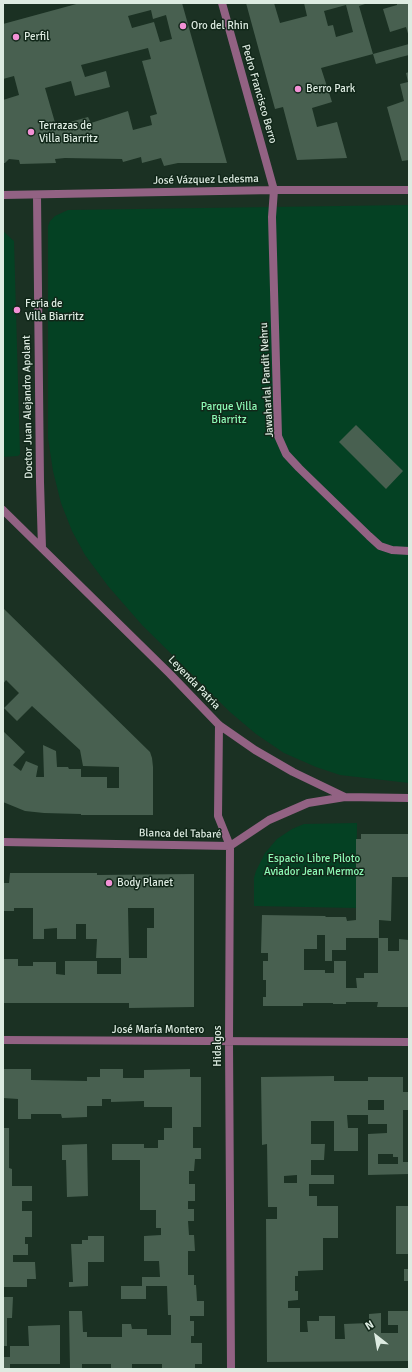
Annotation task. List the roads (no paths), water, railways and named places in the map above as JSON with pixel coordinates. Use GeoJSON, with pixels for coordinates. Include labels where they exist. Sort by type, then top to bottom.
{"type":"FeatureCollection","features":[{"type":"Feature","properties":{"kind":"street","name":"Pedro Francisco Berro"},"geometry":{"type":"LineString","coordinates":[[222,3],[274,190]]}},
{"type":"Feature","properties":{"kind":"street","name":"José Vázquez Ledesma"},"geometry":{"type":"LineString","coordinates":[[3,196],[274,190],[409,190]]}},
{"type":"Feature","properties":{"kind":"street","name":"Jawaharlal Pandit Nehru"},"geometry":{"type":"LineString","coordinates":[[274,190],[272,217],[278,436],[286,454],[380,546],[392,550],[409,551]]}},
{"type":"Feature","properties":{"kind":"street","name":"Doctor Juan Alejandro Apolant"},"geometry":{"type":"LineString","coordinates":[[37,195],[42,548]]}},
{"type":"Feature","properties":{"kind":"street","name":"Leyenda Patria"},"geometry":{"type":"LineString","coordinates":[[3,510],[165,669],[219,725],[255,750],[293,772],[345,797],[409,798]]}},
{"type":"Feature","properties":{"kind":"street","name":"Hidalgos"},"geometry":{"type":"LineString","coordinates":[[219,725],[218,816],[230,846],[229,1042],[231,1369]]}},
{"type":"Feature","properties":{"kind":"street","name":"Blanca del Tabaré"},"geometry":{"type":"LineString","coordinates":[[3,842],[230,846],[269,820],[308,804],[345,797]]}},
{"type":"Feature","properties":{"kind":"street","name":"José María Montero"},"geometry":{"type":"LineString","coordinates":[[3,1040],[409,1042]]}},
{"type":"Feature","properties":{"kind":"place","name":"Oro del Rhin"},"geometry":{"type":"Point","coordinates":[183,26]}},
{"type":"Feature","properties":{"kind":"place","name":"Perfil"},"geometry":{"type":"Point","coordinates":[16,37]}},
{"type":"Feature","properties":{"kind":"place","name":"Berro Park"},"geometry":{"type":"Point","coordinates":[298,89]}},
{"type":"Feature","properties":{"kind":"place","name":"Terrazas de Villa Biarritz"},"geometry":{"type":"Point","coordinates":[31,132]}},
{"type":"Feature","properties":{"kind":"place","name":"Feria de Villa Biarritz"},"geometry":{"type":"Point","coordinates":[17,310]}},
{"type":"Feature","properties":{"kind":"place","name":"Body Planet"},"geometry":{"type":"Point","coordinates":[109,883]}},
{"type":"Feature","properties":{"kind":"park label","name":"Parque Villa Biarritz"},"geometry":{"type":"Point","coordinates":[229,413]}},
{"type":"Feature","properties":{"kind":"park label","name":"Espacio Libre Piloto Aviador Jean Mermoz"},"geometry":{"type":"Point","coordinates":[314,865]}}]}
